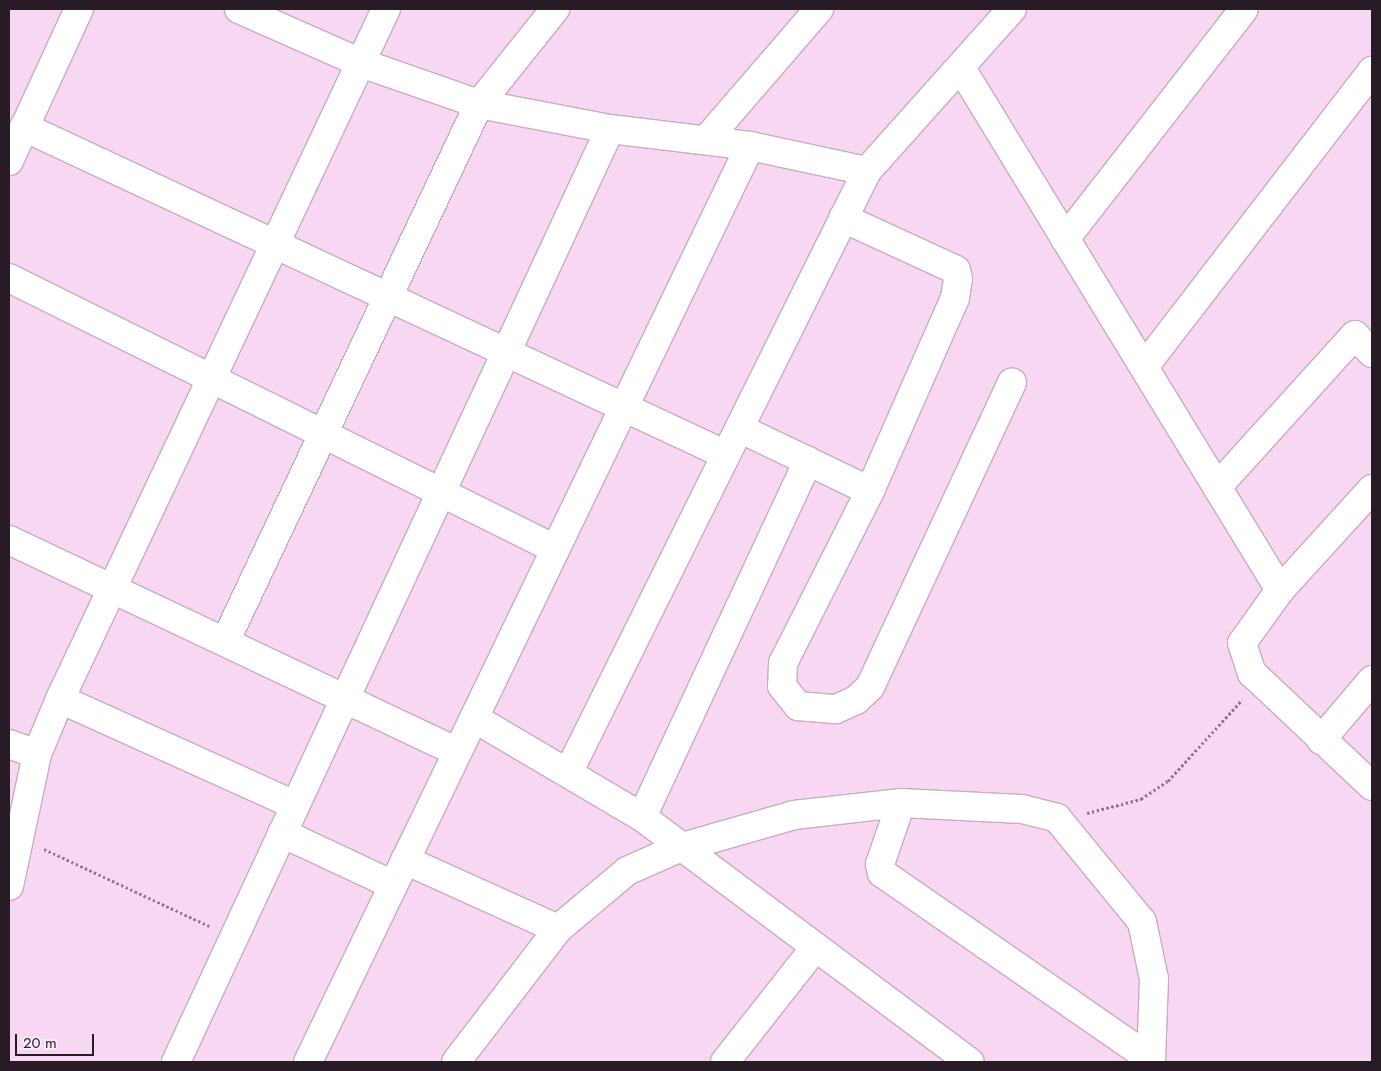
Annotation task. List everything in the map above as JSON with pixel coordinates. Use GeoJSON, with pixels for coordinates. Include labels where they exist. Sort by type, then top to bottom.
{"type":"FeatureCollection","features":[{"type":"Feature","properties":{"kind":"street"},"geometry":{"type":"LineString","coordinates":[[9,161],[79,9]]}},
{"type":"Feature","properties":{"kind":"street"},"geometry":{"type":"LineString","coordinates":[[239,9],[361,62],[480,104],[610,129],[750,146],[867,171]]}},
{"type":"Feature","properties":{"kind":"street"},"geometry":{"type":"LineString","coordinates":[[9,886],[37,754],[60,699],[210,378],[386,9]]}},
{"type":"Feature","properties":{"kind":"street"},"geometry":{"type":"LineString","coordinates":[[225,642],[480,104],[555,9]]}},
{"type":"Feature","properties":{"kind":"street"},"geometry":{"type":"LineString","coordinates":[[706,140],[819,9]]}},
{"type":"Feature","properties":{"kind":"street"},"geometry":{"type":"LineString","coordinates":[[569,771],[867,171],[1012,9]]}},
{"type":"Feature","properties":{"kind":"street"},"geometry":{"type":"LineString","coordinates":[[1065,238],[1244,9]]}},
{"type":"Feature","properties":{"kind":"street"},"geometry":{"type":"LineString","coordinates":[[961,68],[1280,590]]}},
{"type":"Feature","properties":{"kind":"street"},"geometry":{"type":"LineString","coordinates":[[1144,367],[1372,71]]}},
{"type":"Feature","properties":{"kind":"street"},"geometry":{"type":"LineString","coordinates":[[24,127],[726,455]]}},
{"type":"Feature","properties":{"kind":"street"},"geometry":{"type":"LineString","coordinates":[[176,1062],[610,129]]}},
{"type":"Feature","properties":{"kind":"street"},"geometry":{"type":"LineString","coordinates":[[308,1062],[750,146]]}},
{"type":"Feature","properties":{"kind":"street"},"geometry":{"type":"LineString","coordinates":[[843,218],[956,270],[958,279],[955,298],[870,491],[783,663],[782,686],[798,706],[836,709],[856,700],[870,687],[1012,382]]}},
{"type":"Feature","properties":{"kind":"street"},"geometry":{"type":"LineString","coordinates":[[9,278],[555,549]]}},
{"type":"Feature","properties":{"kind":"street"},"geometry":{"type":"LineString","coordinates":[[1217,487],[1355,336],[1372,353]]}},
{"type":"Feature","properties":{"kind":"street"},"geometry":{"type":"LineString","coordinates":[[739,428],[870,491]]}},
{"type":"Feature","properties":{"kind":"street"},"geometry":{"type":"LineString","coordinates":[[642,817],[808,461]]}},
{"type":"Feature","properties":{"kind":"street"},"geometry":{"type":"LineString","coordinates":[[1372,489],[1280,590],[1242,643],[1244,656],[1259,680],[1372,786]]}},
{"type":"Feature","properties":{"kind":"street"},"geometry":{"type":"LineString","coordinates":[[9,540],[457,752]]}},
{"type":"Feature","properties":{"kind":"street"},"geometry":{"type":"LineString","coordinates":[[1321,740],[1372,680]]}},
{"type":"Feature","properties":{"kind":"street"},"geometry":{"type":"LineString","coordinates":[[60,699],[295,805]]}},
{"type":"Feature","properties":{"kind":"street"},"geometry":{"type":"LineString","coordinates":[[474,718],[569,771],[642,817],[679,848],[814,950],[970,1062]]}},
{"type":"Feature","properties":{"kind":"street"},"geometry":{"type":"LineString","coordinates":[[9,744],[37,754]]}},
{"type":"Feature","properties":{"kind":"street"},"geometry":{"type":"LineString","coordinates":[[901,803],[880,864],[882,873],[1151,1061]]}},
{"type":"Feature","properties":{"kind":"street"},"geometry":{"type":"LineString","coordinates":[[457,1062],[558,928],[607,884],[679,848],[829,807],[901,803],[1022,808],[1057,818],[1142,922],[1154,979],[1151,1061]]}},
{"type":"Feature","properties":{"kind":"street"},"geometry":{"type":"LineString","coordinates":[[282,833],[393,885]]}},
{"type":"Feature","properties":{"kind":"street"},"geometry":{"type":"LineString","coordinates":[[405,860],[558,928]]}},
{"type":"Feature","properties":{"kind":"street"},"geometry":{"type":"LineString","coordinates":[[725,1062],[814,950]]}},
{"type":"Feature","properties":{"kind":"path"},"geometry":{"type":"LineString","coordinates":[[1057,818],[1108,811],[1141,799],[1168,782],[1259,680]]}},
{"type":"Feature","properties":{"kind":"path"},"geometry":{"type":"LineString","coordinates":[[19,838],[234,938]]}}]}
